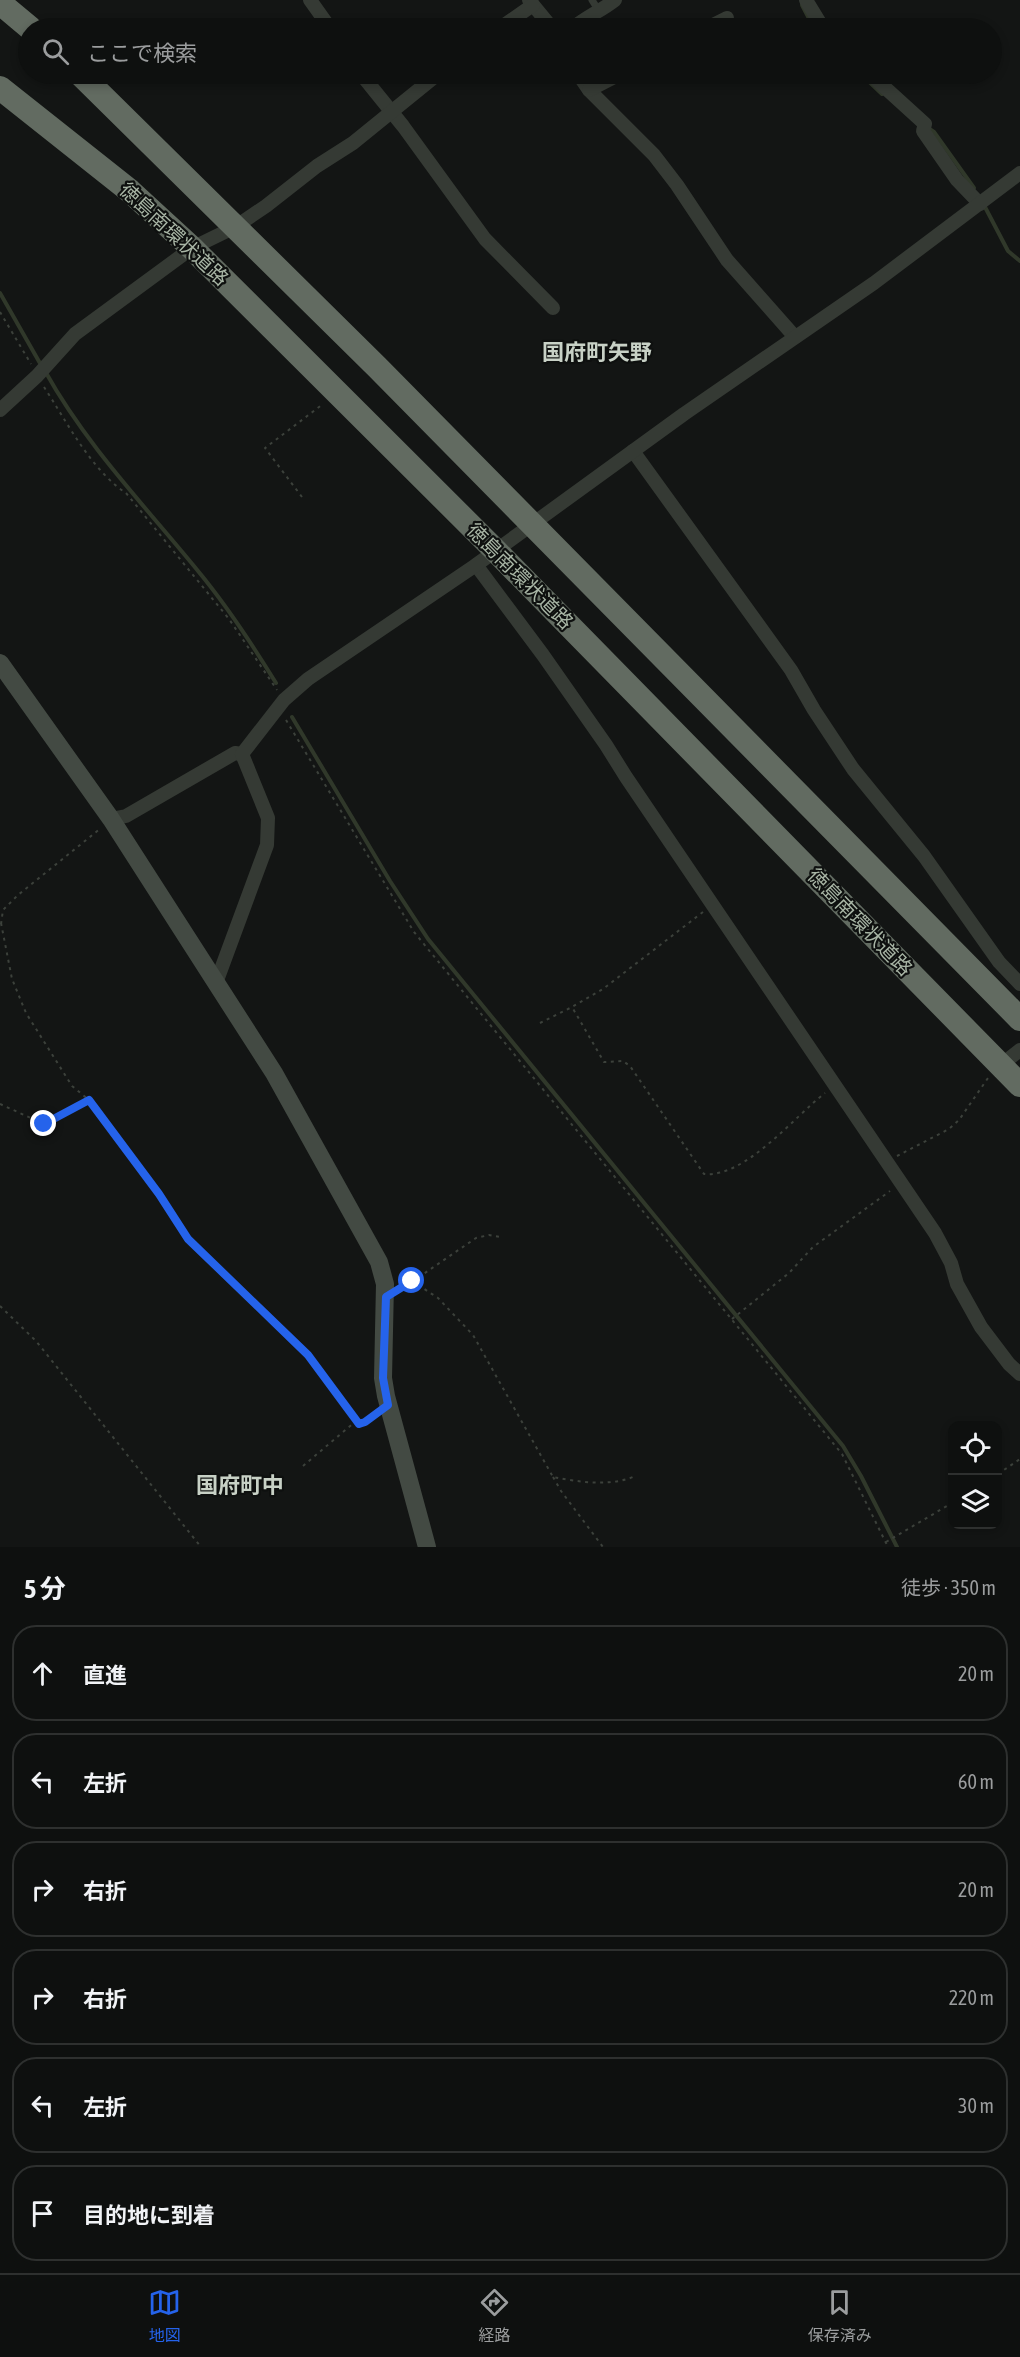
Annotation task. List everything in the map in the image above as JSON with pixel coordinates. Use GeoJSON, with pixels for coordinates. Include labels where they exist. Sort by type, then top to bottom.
{"type":"FeatureCollection","features":[{"type":"Feature","properties":{"kind":"highway"},"geometry":{"type":"LineString","coordinates":[[0,3],[18,18]]}},
{"type":"Feature","properties":{"kind":"highway"},"geometry":{"type":"LineString","coordinates":[[90,84],[533,525],[1020,1019]]}},
{"type":"Feature","properties":{"kind":"highway","name":"徳島南環状道路"},"geometry":{"type":"LineString","coordinates":[[0,88],[130,190],[192,248],[496,551],[1020,1085]]}},
{"type":"Feature","properties":{"kind":"street"},"geometry":{"type":"LineString","coordinates":[[310,0],[323,18]]}},
{"type":"Feature","properties":{"kind":"street"},"geometry":{"type":"LineString","coordinates":[[585,18],[596,6],[615,0]]}},
{"type":"Feature","properties":{"kind":"street"},"geometry":{"type":"LineString","coordinates":[[806,0],[817,18]]}},
{"type":"Feature","properties":{"kind":"street"},"geometry":{"type":"LineString","coordinates":[[512,18],[531,2],[544,18]]}},
{"type":"Feature","properties":{"kind":"street"},"geometry":{"type":"LineString","coordinates":[[369,84],[485,239],[553,308]]}},
{"type":"Feature","properties":{"kind":"street"},"geometry":{"type":"LineString","coordinates":[[0,410],[75,334],[192,248],[235,227],[267,206],[316,166],[353,143],[425,84]]}},
{"type":"Feature","properties":{"kind":"street"},"geometry":{"type":"LineString","coordinates":[[585,84],[654,155],[728,260],[795,337]]}},
{"type":"Feature","properties":{"kind":"street"},"geometry":{"type":"LineString","coordinates":[[589,90],[601,84]]}},
{"type":"Feature","properties":{"kind":"street"},"geometry":{"type":"LineString","coordinates":[[880,84],[924,127],[957,180],[980,204]]}},
{"type":"Feature","properties":{"kind":"street"},"geometry":{"type":"LineString","coordinates":[[242,754],[281,704],[308,679],[476,565],[633,451],[874,283],[1020,173]]}},
{"type":"Feature","properties":{"kind":"street"},"geometry":{"type":"LineString","coordinates":[[633,451],[791,670],[814,710],[853,768],[924,856],[999,962],[1020,984]]}},
{"type":"Feature","properties":{"kind":"street"},"geometry":{"type":"LineString","coordinates":[[476,565],[606,745],[901,1183],[951,1263],[957,1284],[981,1327],[1009,1364],[1020,1374]]}},
{"type":"Feature","properties":{"kind":"street"},"geometry":{"type":"LineString","coordinates":[[0,663],[111,819],[291,1101],[379,1262],[386,1297],[383,1378],[388,1405],[427,1547]]}},
{"type":"Feature","properties":{"kind":"street"},"geometry":{"type":"LineString","coordinates":[[111,819],[126,816],[235,753],[242,754]]}},
{"type":"Feature","properties":{"kind":"street"},"geometry":{"type":"LineString","coordinates":[[216,983],[267,845],[268,818],[242,754]]}},
{"type":"Feature","properties":{"kind":"street"},"geometry":{"type":"LineString","coordinates":[[1001,1065],[1020,1050]]}},
{"type":"Feature","properties":{"kind":"path"},"geometry":{"type":"LineString","coordinates":[[0,312],[42,370],[71,429],[109,482],[126,493],[229,619],[414,932],[842,1454],[888,1547]]}},
{"type":"Feature","properties":{"kind":"path"},"geometry":{"type":"LineString","coordinates":[[302,497],[265,448],[337,393]]}},
{"type":"Feature","properties":{"kind":"path"},"geometry":{"type":"LineString","coordinates":[[111,819],[18,895],[3,910],[0,925],[12,980],[26,1012],[72,1086],[89,1100],[159,1194],[188,1239],[308,1355],[359,1424],[388,1405]]}},
{"type":"Feature","properties":{"kind":"path"},"geometry":{"type":"LineString","coordinates":[[540,1023],[603,988],[712,904]]}},
{"type":"Feature","properties":{"kind":"path"},"geometry":{"type":"LineString","coordinates":[[572,1007],[604,1062],[623,1061],[630,1066],[704,1174],[714,1175],[745,1162],[834,1085]]}},
{"type":"Feature","properties":{"kind":"path"},"geometry":{"type":"LineString","coordinates":[[886,1162],[949,1130],[959,1120],[992,1072],[1001,1065]]}},
{"type":"Feature","properties":{"kind":"path"},"geometry":{"type":"LineString","coordinates":[[0,1104],[44,1124],[89,1100]]}},
{"type":"Feature","properties":{"kind":"path"},"geometry":{"type":"LineString","coordinates":[[732,1319],[789,1273],[813,1247],[901,1183]]}},
{"type":"Feature","properties":{"kind":"path"},"geometry":{"type":"LineString","coordinates":[[386,1297],[476,1238],[489,1235],[501,1236]]}},
{"type":"Feature","properties":{"kind":"path"},"geometry":{"type":"LineString","coordinates":[[412,1281],[438,1298],[473,1335],[561,1491],[603,1547]]}},
{"type":"Feature","properties":{"kind":"path"},"geometry":{"type":"LineString","coordinates":[[0,1306],[36,1341],[201,1547]]}},
{"type":"Feature","properties":{"kind":"path"},"geometry":{"type":"LineString","coordinates":[[303,1466],[356,1421]]}},
{"type":"Feature","properties":{"kind":"path"},"geometry":{"type":"LineString","coordinates":[[1002,1471],[1020,1459]]}},
{"type":"Feature","properties":{"kind":"path"},"geometry":{"type":"LineString","coordinates":[[554,1477],[567,1480],[624,1481],[635,1476]]}},
{"type":"Feature","properties":{"kind":"path"},"geometry":{"type":"LineString","coordinates":[[886,1542],[948,1505]]}},
{"type":"Feature","properties":{"kind":"waterway"},"geometry":{"type":"LineString","coordinates":[[802,5],[809,18]]}},
{"type":"Feature","properties":{"kind":"waterway"},"geometry":{"type":"LineString","coordinates":[[872,84],[882,94]]}},
{"type":"Feature","properties":{"kind":"waterway"},"geometry":{"type":"LineString","coordinates":[[928,128],[934,132],[974,188]]}},
{"type":"Feature","properties":{"kind":"waterway"},"geometry":{"type":"LineString","coordinates":[[985,207],[1008,251],[1020,261]]}},
{"type":"Feature","properties":{"kind":"waterway"},"geometry":{"type":"LineString","coordinates":[[0,293],[41,365]]}},
{"type":"Feature","properties":{"kind":"waterway"},"geometry":{"type":"LineString","coordinates":[[45,371],[97,450],[219,598],[276,683]]}},
{"type":"Feature","properties":{"kind":"waterway"},"geometry":{"type":"LineString","coordinates":[[292,717],[390,881],[428,939],[843,1446],[897,1547]]}},
{"type":"Feature","properties":{"kind":"district","name":"国府町矢野"},"geometry":{"type":"Point","coordinates":[597,352]}},
{"type":"Feature","properties":{"kind":"district","name":"国府町中"},"geometry":{"type":"Point","coordinates":[240,1485]}},
{"type":"Feature","properties":{"kind":"route"},"geometry":{"type":"LineString","coordinates":[[44,1124],[89,1100],[159,1194],[188,1239],[308,1355],[359,1424],[388,1405],[383,1378],[386,1297],[412,1281]]}}]}
